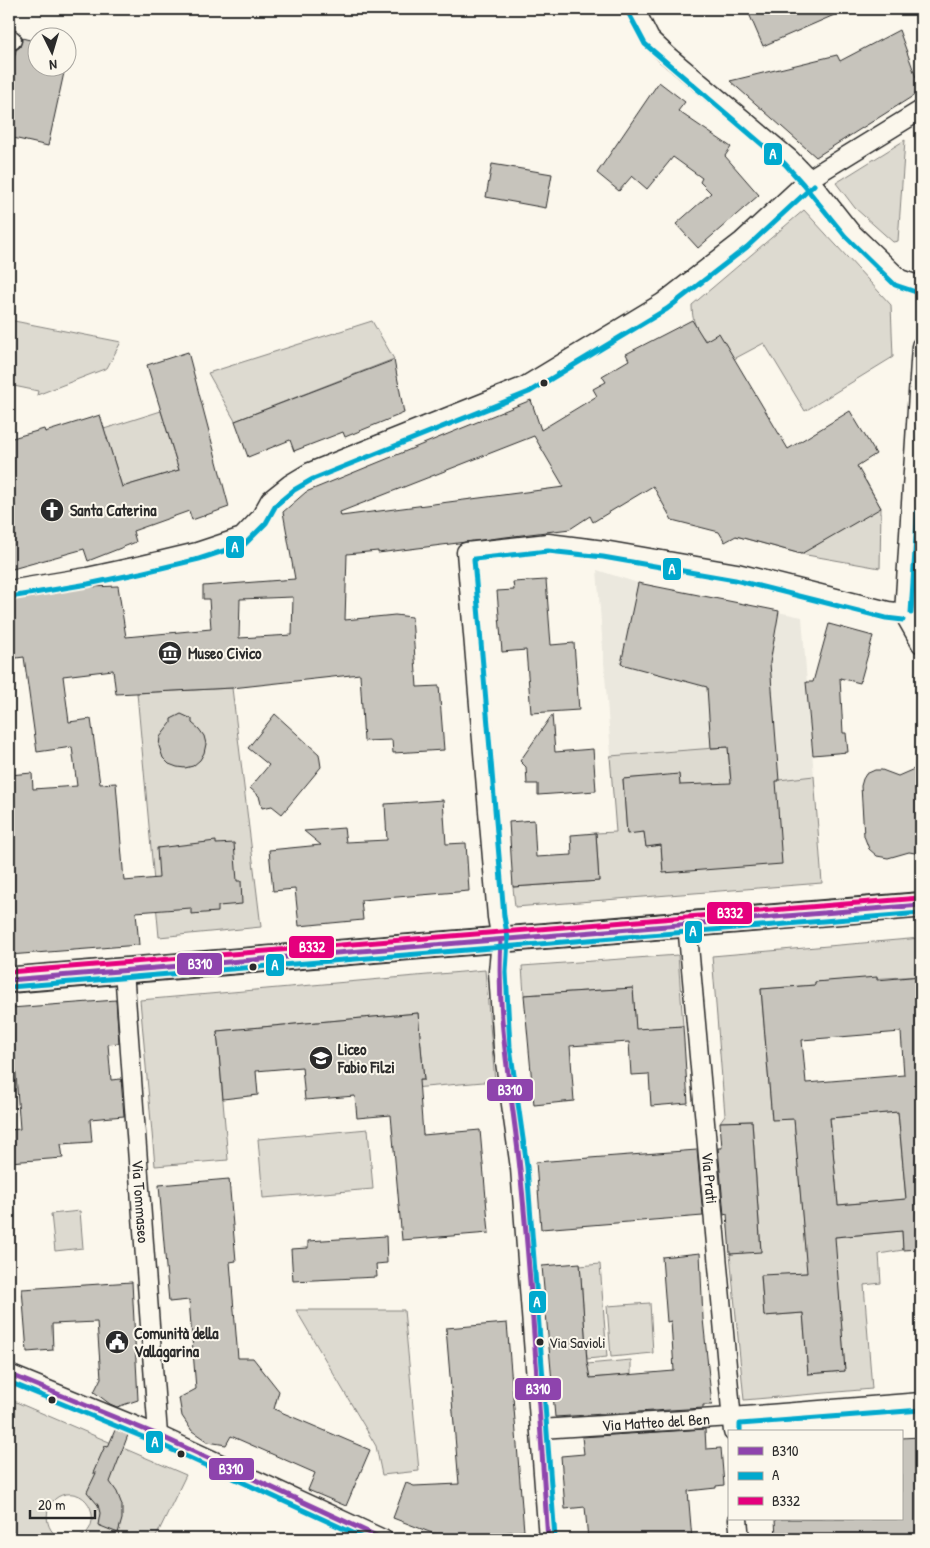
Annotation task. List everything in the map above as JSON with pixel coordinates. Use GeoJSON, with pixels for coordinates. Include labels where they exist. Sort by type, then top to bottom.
{"type":"FeatureCollection","features":[{"type":"Feature","properties":{"kind":"main road"},"geometry":{"type":"LineString","coordinates":[[9,980],[921,905]]}},
{"type":"Feature","properties":{"kind":"street"},"geometry":{"type":"LineString","coordinates":[[635,9],[650,39],[790,160],[850,231],[900,280],[921,286]]}},
{"type":"Feature","properties":{"kind":"street"},"geometry":{"type":"LineString","coordinates":[[9,590],[88,577],[197,552],[242,538],[260,518],[270,500],[290,484],[310,472],[525,386],[662,303],[742,241],[808,180],[919,116]]}},
{"type":"Feature","properties":{"kind":"street"},"geometry":{"type":"LineString","coordinates":[[921,346],[904,613],[921,644]]}},
{"type":"Feature","properties":{"kind":"street"},"geometry":{"type":"LineString","coordinates":[[548,1539],[520,1168],[503,1048],[498,972],[501,940],[496,917],[466,552],[548,543],[604,550],[736,573],[904,613],[921,623]]}},
{"type":"Feature","properties":{"kind":"street","name":"Via Prati"},"geometry":{"type":"LineString","coordinates":[[687,924],[733,1425]]}},
{"type":"Feature","properties":{"kind":"street","name":"Via Tommaseo"},"geometry":{"type":"LineString","coordinates":[[124,970],[158,1435]]}},
{"type":"Feature","properties":{"kind":"street"},"geometry":{"type":"LineString","coordinates":[[9,1374],[158,1435],[383,1539]]}},
{"type":"Feature","properties":{"kind":"street","name":"Via Matteo del Ben"},"geometry":{"type":"LineString","coordinates":[[540,1430],[733,1425],[921,1402]]}},
{"type":"Feature","properties":{"kind":"street"},"geometry":{"type":"LineString","coordinates":[[738,1520],[740,1539]]}},
{"type":"Feature","properties":{"kind":"shaded area"},"geometry":{"type":"Polygon","coordinates":[[[905,140],[898,241],[893,242],[855,208],[836,183],[905,140]]]}},
{"type":"Feature","properties":{"kind":"shaded area"},"geometry":{"type":"Polygon","coordinates":[[[804,210],[891,305],[893,357],[805,411],[764,343],[734,359],[710,344],[699,332],[695,325],[692,305],[804,210]]]}},
{"type":"Feature","properties":{"kind":"shaded area"},"geometry":{"type":"Polygon","coordinates":[[[9,320],[121,342],[107,368],[37,395],[38,391],[9,385],[9,320]]]}},
{"type":"Feature","properties":{"kind":"shaded area"},"geometry":{"type":"Polygon","coordinates":[[[372,321],[394,359],[235,421],[208,373],[372,321]]]}},
{"type":"Feature","properties":{"kind":"shaded area"},"geometry":{"type":"Polygon","coordinates":[[[161,411],[179,470],[122,487],[104,429],[161,411]]]}},
{"type":"Feature","properties":{"kind":"shaded area"},"geometry":{"type":"Polygon","coordinates":[[[866,481],[881,508],[880,568],[801,554],[736,536],[845,494],[866,481]]]}},
{"type":"Feature","properties":{"kind":"shaded area"},"geometry":{"type":"Polygon","coordinates":[[[597,570],[638,583],[802,617],[822,883],[622,898],[597,570]]]}},
{"type":"Feature","properties":{"kind":"shaded area"},"geometry":{"type":"Polygon","coordinates":[[[232,688],[261,927],[159,937],[137,693],[232,688]]]}},
{"type":"Feature","properties":{"kind":"shaded area"},"geometry":{"type":"Polygon","coordinates":[[[728,747],[731,783],[683,825],[679,775],[623,779],[627,833],[644,832],[646,847],[661,845],[663,873],[761,782],[814,776],[822,883],[515,907],[513,887],[599,881],[596,833],[616,832],[610,756],[728,747]]]}},
{"type":"Feature","properties":{"kind":"shaded area"},"geometry":{"type":"Polygon","coordinates":[[[921,938],[921,976],[815,982],[815,985],[761,989],[772,1119],[794,1119],[806,1258],[835,1237],[902,1231],[903,1250],[879,1254],[881,1283],[864,1285],[872,1389],[744,1400],[730,1254],[761,1251],[752,1121],[720,1122],[725,1115],[712,956],[921,938]],[[837,1271],[761,1276],[764,1316],[803,1313],[808,1374],[845,1371],[837,1271]]]}},
{"type":"Feature","properties":{"kind":"shaded area"},"geometry":{"type":"Polygon","coordinates":[[[678,955],[683,1026],[652,1028],[637,1050],[633,988],[524,995],[522,966],[678,955]]]}},
{"type":"Feature","properties":{"kind":"shaded area"},"geometry":{"type":"Polygon","coordinates":[[[485,970],[495,1081],[378,1091],[385,1083],[424,1080],[418,1013],[217,1031],[228,1160],[155,1166],[140,1000],[485,970]]]}},
{"type":"Feature","properties":{"kind":"shaded area"},"geometry":{"type":"Polygon","coordinates":[[[898,1112],[906,1199],[838,1205],[830,1118],[898,1112]]]}},
{"type":"Feature","properties":{"kind":"shaded area"},"geometry":{"type":"Polygon","coordinates":[[[368,1129],[373,1189],[263,1198],[258,1139],[368,1129]]]}},
{"type":"Feature","properties":{"kind":"shaded area"},"geometry":{"type":"Polygon","coordinates":[[[80,1211],[83,1248],[55,1251],[51,1214],[80,1211]]]}},
{"type":"Feature","properties":{"kind":"shaded area"},"geometry":{"type":"Polygon","coordinates":[[[600,1264],[607,1357],[587,1359],[580,1266],[600,1264]]]}},
{"type":"Feature","properties":{"kind":"shaded area"},"geometry":{"type":"Polygon","coordinates":[[[650,1303],[653,1353],[611,1357],[607,1306],[650,1303]]]}},
{"type":"Feature","properties":{"kind":"shaded area"},"geometry":{"type":"Polygon","coordinates":[[[296,1310],[404,1310],[419,1471],[382,1475],[376,1446],[296,1310]]]}},
{"type":"Feature","properties":{"kind":"shaded area"},"geometry":{"type":"Polygon","coordinates":[[[631,1360],[631,1375],[588,1378],[587,1364],[631,1360]]]}},
{"type":"Feature","properties":{"kind":"shaded area"},"geometry":{"type":"Polygon","coordinates":[[[9,1399],[186,1475],[155,1539],[76,1539],[84,1535],[90,1528],[92,1512],[89,1504],[83,1498],[76,1494],[66,1494],[52,1502],[47,1515],[51,1530],[63,1539],[9,1539],[9,1399]]]}},
{"type":"Feature","properties":{"kind":"building"},"geometry":{"type":"Polygon","coordinates":[[[747,9],[848,9],[763,46],[747,9]]]}},
{"type":"Feature","properties":{"kind":"building"},"geometry":{"type":"Polygon","coordinates":[[[899,30],[921,91],[816,157],[730,81],[837,55],[840,61],[899,30]]]}},
{"type":"Feature","properties":{"kind":"building"},"geometry":{"type":"Polygon","coordinates":[[[22,38],[28,40],[28,78],[63,78],[48,146],[9,137],[9,82],[16,50],[20,47],[22,38]]]}},
{"type":"Feature","properties":{"kind":"building"},"geometry":{"type":"Polygon","coordinates":[[[659,82],[685,102],[678,111],[731,147],[725,156],[759,195],[698,248],[676,224],[711,193],[700,182],[702,178],[673,157],[647,189],[632,176],[619,191],[597,173],[659,82]]]}},
{"type":"Feature","properties":{"kind":"building"},"geometry":{"type":"Polygon","coordinates":[[[492,164],[552,174],[546,208],[486,197],[492,164]]]}},
{"type":"Feature","properties":{"kind":"building"},"geometry":{"type":"Polygon","coordinates":[[[692,320],[705,341],[719,333],[788,449],[850,411],[876,454],[857,466],[881,508],[801,554],[736,536],[725,542],[719,532],[672,520],[653,486],[593,522],[590,516],[570,529],[378,553],[378,551],[347,554],[345,620],[395,615],[412,617],[417,687],[439,686],[444,750],[393,753],[392,740],[364,741],[360,674],[232,688],[116,694],[113,670],[63,676],[69,722],[91,719],[100,784],[116,783],[124,881],[159,878],[157,848],[216,841],[216,844],[234,843],[237,881],[241,881],[242,904],[218,906],[218,912],[191,914],[191,908],[136,912],[139,945],[9,955],[9,775],[32,773],[33,789],[77,786],[72,747],[37,752],[24,657],[9,659],[9,600],[91,587],[118,586],[126,637],[211,629],[209,599],[203,599],[203,586],[295,579],[283,512],[306,492],[531,400],[541,430],[597,396],[593,389],[606,382],[602,376],[629,360],[626,354],[692,320]],[[534,436],[340,512],[341,516],[564,487],[534,436]],[[293,597],[240,599],[239,638],[292,635],[293,597]]]}},
{"type":"Feature","properties":{"kind":"building"},"geometry":{"type":"Polygon","coordinates":[[[188,352],[229,507],[192,520],[189,511],[133,531],[136,542],[88,561],[84,549],[9,570],[9,439],[44,429],[45,432],[100,415],[122,487],[179,470],[147,365],[188,352]]]}},
{"type":"Feature","properties":{"kind":"building"},"geometry":{"type":"Polygon","coordinates":[[[394,360],[404,413],[345,437],[343,432],[294,451],[290,440],[248,457],[235,421],[394,360]]]}},
{"type":"Feature","properties":{"kind":"building"},"geometry":{"type":"Polygon","coordinates":[[[546,580],[551,645],[574,643],[579,710],[531,713],[526,650],[502,652],[497,591],[514,590],[513,582],[546,580]]]}},
{"type":"Feature","properties":{"kind":"building"},"geometry":{"type":"Polygon","coordinates":[[[638,583],[779,611],[770,663],[779,781],[776,781],[782,864],[663,873],[661,845],[646,847],[644,832],[627,834],[623,779],[679,774],[680,785],[731,783],[728,747],[711,748],[707,687],[621,664],[638,583]]]}},
{"type":"Feature","properties":{"kind":"building"},"geometry":{"type":"Polygon","coordinates":[[[829,624],[873,636],[860,683],[840,678],[843,733],[846,733],[848,752],[813,755],[806,682],[813,682],[829,624]]]}},
{"type":"Feature","properties":{"kind":"building"},"geometry":{"type":"Polygon","coordinates":[[[181,714],[192,719],[192,723],[204,736],[206,744],[200,760],[193,766],[185,768],[169,764],[163,758],[159,746],[160,737],[171,723],[171,719],[181,714]]]}},
{"type":"Feature","properties":{"kind":"building"},"geometry":{"type":"Polygon","coordinates":[[[275,714],[319,754],[321,767],[282,814],[272,806],[262,808],[259,796],[250,788],[269,765],[248,748],[275,714]]]}},
{"type":"Feature","properties":{"kind":"building"},"geometry":{"type":"Polygon","coordinates":[[[552,715],[555,752],[593,749],[596,791],[538,795],[538,784],[527,784],[526,767],[520,761],[552,715]]]}},
{"type":"Feature","properties":{"kind":"building"},"geometry":{"type":"Polygon","coordinates":[[[921,766],[921,854],[909,852],[888,858],[877,856],[869,849],[864,836],[861,786],[863,779],[866,774],[875,770],[882,770],[898,776],[921,766]]]}},
{"type":"Feature","properties":{"kind":"building"},"geometry":{"type":"Polygon","coordinates":[[[443,800],[446,844],[466,843],[469,891],[361,900],[363,920],[299,926],[295,889],[273,891],[269,850],[321,845],[304,831],[344,828],[346,842],[387,840],[385,804],[443,800]]]}},
{"type":"Feature","properties":{"kind":"building"},"geometry":{"type":"Polygon","coordinates":[[[534,820],[536,857],[572,855],[571,835],[596,833],[599,881],[513,887],[509,822],[534,820]]]}},
{"type":"Feature","properties":{"kind":"building"},"geometry":{"type":"Polygon","coordinates":[[[921,976],[921,1249],[903,1250],[902,1231],[835,1237],[845,1371],[808,1374],[803,1313],[764,1316],[761,1275],[807,1273],[794,1119],[772,1120],[761,989],[815,985],[815,982],[877,977],[877,980],[921,976]],[[901,1032],[802,1040],[806,1083],[904,1075],[901,1032]],[[898,1112],[830,1118],[838,1205],[906,1199],[898,1112]]]}},
{"type":"Feature","properties":{"kind":"building"},"geometry":{"type":"Polygon","coordinates":[[[633,988],[636,1029],[683,1026],[688,1103],[651,1106],[649,1074],[631,1075],[629,1042],[570,1046],[574,1101],[534,1105],[524,995],[633,988]]]}},
{"type":"Feature","properties":{"kind":"building"},"geometry":{"type":"Polygon","coordinates":[[[116,1000],[119,1043],[108,1044],[111,1080],[121,1079],[124,1116],[90,1119],[92,1142],[61,1144],[63,1158],[9,1162],[9,1130],[20,1129],[11,1008],[116,1000]]]}},
{"type":"Feature","properties":{"kind":"building"},"geometry":{"type":"Polygon","coordinates":[[[418,1013],[424,1080],[419,1080],[423,1135],[480,1130],[489,1233],[402,1240],[391,1115],[357,1118],[355,1096],[305,1100],[302,1067],[256,1071],[258,1095],[223,1099],[217,1031],[418,1013]]]}},
{"type":"Feature","properties":{"kind":"building"},"geometry":{"type":"Polygon","coordinates":[[[752,1121],[761,1252],[730,1254],[727,1214],[724,1215],[718,1148],[722,1148],[720,1122],[752,1121]]]}},
{"type":"Feature","properties":{"kind":"building"},"geometry":{"type":"Polygon","coordinates":[[[697,1150],[703,1216],[541,1229],[536,1162],[697,1150]]]}},
{"type":"Feature","properties":{"kind":"building"},"geometry":{"type":"Polygon","coordinates":[[[229,1179],[236,1261],[230,1262],[238,1358],[253,1358],[279,1391],[274,1409],[370,1450],[346,1506],[308,1490],[315,1473],[231,1436],[226,1445],[208,1442],[192,1431],[182,1416],[179,1398],[196,1389],[189,1300],[169,1302],[159,1185],[229,1179]]]}},
{"type":"Feature","properties":{"kind":"building"},"geometry":{"type":"Polygon","coordinates":[[[386,1236],[387,1263],[376,1264],[377,1277],[293,1281],[291,1249],[308,1248],[308,1241],[386,1236]]]}},
{"type":"Feature","properties":{"kind":"building"},"geometry":{"type":"Polygon","coordinates":[[[700,1253],[703,1319],[712,1405],[703,1405],[703,1408],[555,1417],[542,1266],[580,1263],[587,1362],[590,1378],[674,1371],[671,1321],[667,1322],[662,1257],[700,1253]]]}},
{"type":"Feature","properties":{"kind":"building","name":"Comunità della Vallagarina"},"geometry":{"type":"Polygon","coordinates":[[[132,1282],[138,1400],[117,1407],[94,1392],[101,1378],[97,1322],[52,1324],[53,1350],[27,1352],[22,1289],[132,1282]]]}},
{"type":"Feature","properties":{"kind":"building"},"geometry":{"type":"Polygon","coordinates":[[[507,1323],[524,1531],[463,1536],[432,1533],[393,1518],[406,1483],[414,1486],[459,1484],[446,1328],[507,1323]]]}},
{"type":"Feature","properties":{"kind":"building"},"geometry":{"type":"Polygon","coordinates":[[[705,1429],[706,1449],[721,1448],[724,1485],[716,1486],[716,1488],[688,1491],[692,1539],[588,1539],[585,1507],[565,1509],[561,1456],[584,1454],[582,1437],[705,1429]]]}},
{"type":"Feature","properties":{"kind":"building"},"geometry":{"type":"Polygon","coordinates":[[[115,1430],[128,1435],[110,1482],[117,1492],[122,1505],[122,1519],[118,1533],[98,1525],[100,1513],[98,1505],[87,1492],[105,1446],[108,1447],[115,1430]]]}},
{"type":"Feature","properties":{"kind":"building"},"geometry":{"type":"Polygon","coordinates":[[[921,1437],[921,1539],[776,1539],[775,1520],[902,1520],[902,1438],[921,1437]]]}},
{"type":"Feature","properties":{"kind":"transit line","name":"A"},"geometry":{"type":"LineString","coordinates":[[628,12],[645,44],[785,164],[845,236],[895,285],[919,293]]}},
{"type":"Feature","properties":{"kind":"transit line","name":"A"},"geometry":{"type":"LineString","coordinates":[[10,597],[140,573],[199,559],[245,544],[266,523],[276,505],[294,490],[313,479],[529,392],[667,309],[747,247],[814,185]]}},
{"type":"Feature","properties":{"kind":"transit line","name":"A"},"geometry":{"type":"LineString","coordinates":[[911,613],[921,460]]}},
{"type":"Feature","properties":{"kind":"transit line","name":"A"},"geometry":{"type":"LineString","coordinates":[[555,1538],[527,1167],[510,1047],[506,972],[508,939],[504,916],[474,559],[548,551],[603,557],[735,580],[886,618],[903,620]]}},
{"type":"Feature","properties":{"kind":"transit line","name":"B332"},"geometry":{"type":"LineString","coordinates":[[9,972],[920,898]]}},
{"type":"Feature","properties":{"kind":"transit line","name":"B310"},"geometry":{"type":"LineString","coordinates":[[9,980],[921,905]]}},
{"type":"Feature","properties":{"kind":"transit line","name":"A"},"geometry":{"type":"LineString","coordinates":[[10,987],[921,913]]}},
{"type":"Feature","properties":{"kind":"transit line","name":"B310"},"geometry":{"type":"LineString","coordinates":[[501,940],[500,970],[503,1027],[525,1215],[548,1539]]}},
{"type":"Feature","properties":{"kind":"transit line","name":"B310"},"geometry":{"type":"LineString","coordinates":[[9,1374],[158,1435],[383,1539]]}},
{"type":"Feature","properties":{"kind":"transit line","name":"A"},"geometry":{"type":"LineString","coordinates":[[9,1382],[155,1442],[366,1539]]}},
{"type":"Feature","properties":{"kind":"transit line","name":"A"},"geometry":{"type":"LineString","coordinates":[[740,1430],[740,1424],[921,1410]]}},
{"type":"Feature","properties":{"kind":"place","name":"Santa Caterina"},"geometry":{"type":"Point","coordinates":[52,510]}},
{"type":"Feature","properties":{"kind":"place","name":"Museo Civico"},"geometry":{"type":"Point","coordinates":[170,653]}},
{"type":"Feature","properties":{"kind":"place","name":"Liceo Fabio Filzi"},"geometry":{"type":"Point","coordinates":[321,1058]}},
{"type":"Feature","properties":{"kind":"place","name":"Comunità della Vallagarina"},"geometry":{"type":"Point","coordinates":[117,1342]}},
{"type":"Feature","properties":{"kind":"place","name":"Via Savioli"},"geometry":{"type":"Point","coordinates":[540,1342]}}]}
